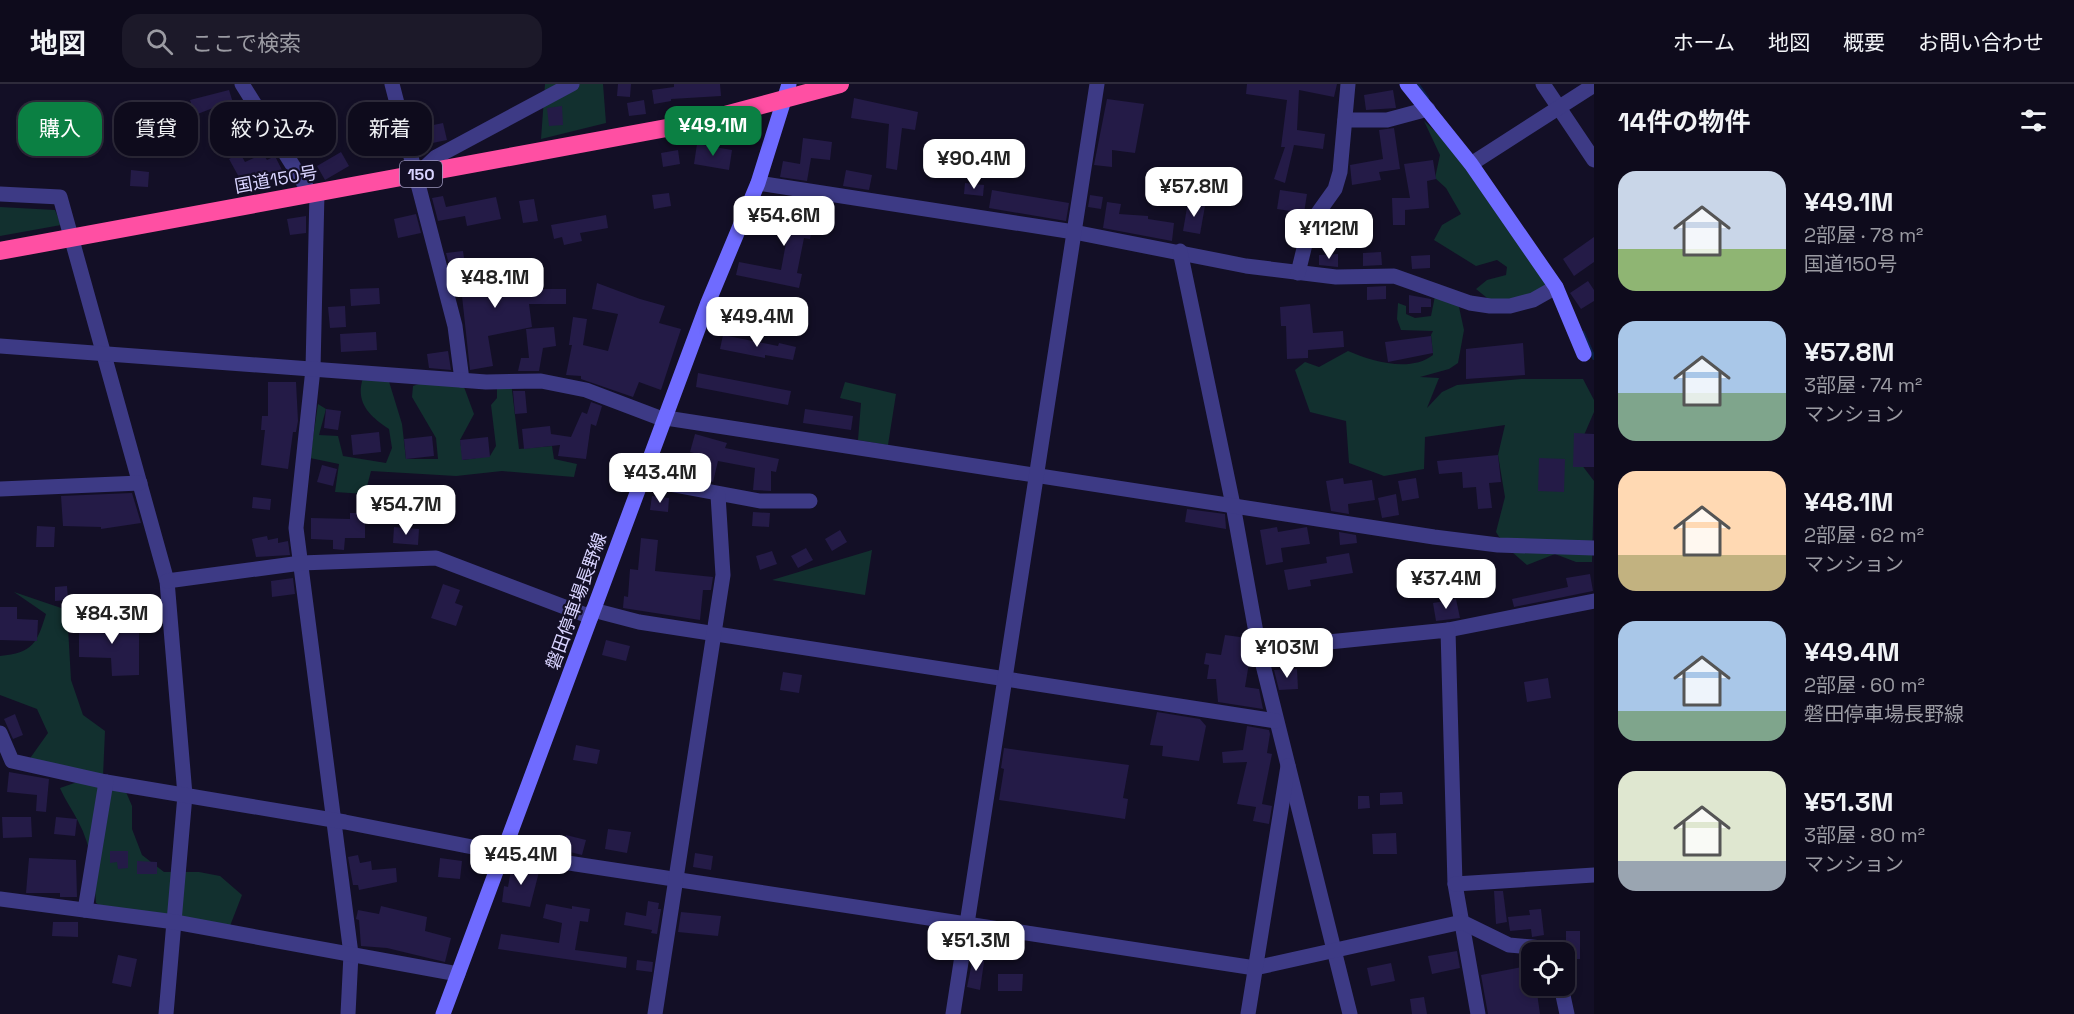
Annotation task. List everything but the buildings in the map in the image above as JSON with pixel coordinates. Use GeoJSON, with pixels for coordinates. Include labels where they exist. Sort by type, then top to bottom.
{"type":"FeatureCollection","features":[{"type":"Feature","properties":{"kind":"highway","name":"国道150号"},"geometry":{"type":"LineString","coordinates":[[0,251],[699,122],[787,92],[840,84]]}},
{"type":"Feature","properties":{"kind":"main road"},"geometry":{"type":"LineString","coordinates":[[1407,84],[1471,164],[1556,287],[1589,351]]}},
{"type":"Feature","properties":{"kind":"main road","name":"磐田停車場長野線"},"geometry":{"type":"LineString","coordinates":[[443,1014],[707,305],[758,183],[787,92]]}},
{"type":"Feature","properties":{"kind":"street"},"geometry":{"type":"LineString","coordinates":[[242,84],[313,193],[313,369],[296,528],[338,821],[351,954],[348,1014]]}},
{"type":"Feature","properties":{"kind":"street"},"geometry":{"type":"LineString","coordinates":[[392,84],[455,326],[462,380]]}},
{"type":"Feature","properties":{"kind":"street"},"geometry":{"type":"LineString","coordinates":[[417,175],[436,157],[572,84]]}},
{"type":"Feature","properties":{"kind":"street"},"geometry":{"type":"LineString","coordinates":[[952,1014],[1097,84]]}},
{"type":"Feature","properties":{"kind":"street"},"geometry":{"type":"LineString","coordinates":[[1298,273],[1310,224],[1335,189],[1340,172],[1348,84]]}},
{"type":"Feature","properties":{"kind":"street"},"geometry":{"type":"LineString","coordinates":[[1543,84],[1594,160]]}},
{"type":"Feature","properties":{"kind":"street"},"geometry":{"type":"LineString","coordinates":[[1471,164],[1594,86]]}},
{"type":"Feature","properties":{"kind":"street"},"geometry":{"type":"LineString","coordinates":[[1345,120],[1387,120],[1428,109]]}},
{"type":"Feature","properties":{"kind":"street"},"geometry":{"type":"LineString","coordinates":[[758,183],[1074,232],[1180,251],[1246,266],[1336,276],[1394,276],[1470,303],[1490,306],[1510,306],[1533,300],[1556,287]]}},
{"type":"Feature","properties":{"kind":"street"},"geometry":{"type":"LineString","coordinates":[[0,194],[60,197],[108,352],[167,581],[185,795],[166,1014]]}},
{"type":"Feature","properties":{"kind":"street"},"geometry":{"type":"LineString","coordinates":[[1180,251],[1233,506],[1259,649],[1276,721],[1289,760],[1350,1014]]}},
{"type":"Feature","properties":{"kind":"street"},"geometry":{"type":"LineString","coordinates":[[0,346],[108,352],[462,380],[541,381],[585,390],[666,419],[1036,474],[1434,537],[1498,545],[1594,548]]}},
{"type":"Feature","properties":{"kind":"street"},"geometry":{"type":"LineString","coordinates":[[642,479],[760,501],[810,501]]}},
{"type":"Feature","properties":{"kind":"street"},"geometry":{"type":"LineString","coordinates":[[0,489],[140,483]]}},
{"type":"Feature","properties":{"kind":"street"},"geometry":{"type":"LineString","coordinates":[[655,1014],[715,634],[714,621],[723,575],[718,495]]}},
{"type":"Feature","properties":{"kind":"street"},"geometry":{"type":"LineString","coordinates":[[167,581],[300,560],[436,558],[592,613],[1276,721]]}},
{"type":"Feature","properties":{"kind":"street"},"geometry":{"type":"LineString","coordinates":[[1259,649],[1448,630],[1594,601]]}},
{"type":"Feature","properties":{"kind":"street"},"geometry":{"type":"LineString","coordinates":[[1448,630],[1455,884],[1478,1014]]}},
{"type":"Feature","properties":{"kind":"street"},"geometry":{"type":"LineString","coordinates":[[0,733],[12,761],[106,782],[338,821],[504,853],[1255,968],[1462,922],[1509,945],[1521,946]]}},
{"type":"Feature","properties":{"kind":"street"},"geometry":{"type":"LineString","coordinates":[[1248,1014],[1289,760]]}},
{"type":"Feature","properties":{"kind":"street"},"geometry":{"type":"LineString","coordinates":[[85,910],[106,782]]}},
{"type":"Feature","properties":{"kind":"street"},"geometry":{"type":"LineString","coordinates":[[1455,884],[1594,875]]}},
{"type":"Feature","properties":{"kind":"street"},"geometry":{"type":"LineString","coordinates":[[0,899],[175,921],[458,975]]}},
{"type":"Feature","properties":{"kind":"street"},"geometry":{"type":"LineString","coordinates":[[1563,996],[1567,1014]]}},
{"type":"Feature","properties":{"kind":"green space"},"geometry":{"type":"Polygon","coordinates":[[[545,84],[603,84],[606,123],[541,139],[545,84]]]}},
{"type":"Feature","properties":{"kind":"green space"},"geometry":{"type":"Polygon","coordinates":[[[1424,121],[1471,164],[1549,287],[1497,306],[1476,289],[1487,280],[1506,275],[1507,267],[1497,260],[1476,266],[1434,240],[1442,225],[1461,214],[1446,188],[1435,178],[1440,155],[1424,121]]]}},
{"type":"Feature","properties":{"kind":"green space"},"geometry":{"type":"Polygon","coordinates":[[[0,207],[55,210],[61,225],[0,236],[0,207]]]}},
{"type":"Feature","properties":{"kind":"green space"},"geometry":{"type":"Polygon","coordinates":[[[1436,291],[1459,307],[1464,330],[1458,363],[1449,369],[1420,377],[1439,378],[1427,408],[1442,392],[1457,385],[1521,379],[1583,379],[1594,400],[1594,412],[1575,456],[1594,481],[1592,562],[1576,562],[1555,554],[1527,565],[1504,545],[1496,532],[1505,497],[1498,455],[1505,425],[1425,437],[1424,469],[1384,476],[1349,463],[1346,421],[1310,412],[1295,370],[1305,362],[1319,367],[1348,351],[1390,364],[1413,363],[1433,355],[1431,335],[1433,331],[1401,330],[1397,319],[1398,303],[1406,306],[1406,314],[1415,318],[1431,316],[1436,291]]]}},
{"type":"Feature","properties":{"kind":"green space"},"geometry":{"type":"Polygon","coordinates":[[[387,375],[402,424],[406,459],[438,459],[436,438],[412,397],[413,386],[425,382],[464,387],[474,414],[460,440],[463,460],[490,456],[496,446],[491,405],[497,398],[497,388],[511,382],[519,449],[552,446],[554,459],[577,464],[574,477],[502,471],[456,476],[371,471],[365,494],[335,492],[339,464],[310,458],[318,404],[326,409],[319,435],[338,436],[343,456],[386,463],[392,448],[389,429],[375,419],[366,408],[362,401],[361,387],[363,378],[387,375]]]}},
{"type":"Feature","properties":{"kind":"green space"},"geometry":{"type":"Polygon","coordinates":[[[845,382],[896,394],[888,445],[858,440],[861,403],[840,398],[845,382]]]}},
{"type":"Feature","properties":{"kind":"green space"},"geometry":{"type":"Polygon","coordinates":[[[872,550],[865,595],[772,580],[872,550]]]}},
{"type":"Feature","properties":{"kind":"green space"},"geometry":{"type":"Polygon","coordinates":[[[14,592],[67,610],[71,680],[83,715],[105,731],[103,776],[26,764],[48,733],[37,709],[0,695],[0,656],[20,652],[32,645],[40,632],[46,614],[14,592]]]}},
{"type":"Feature","properties":{"kind":"green space"},"geometry":{"type":"Polygon","coordinates":[[[89,778],[123,785],[132,806],[132,829],[142,855],[164,872],[199,872],[220,876],[242,895],[228,931],[115,914],[96,903],[93,871],[83,831],[60,788],[89,778]]]}},
{"type":"Feature","properties":{"kind":"waterway"},"geometry":{"type":"LineString","coordinates":[[1417,84],[1427,98]]}},
{"type":"Feature","properties":{"kind":"waterway"},"geometry":{"type":"LineString","coordinates":[[1583,333],[1594,358]]}}]}
